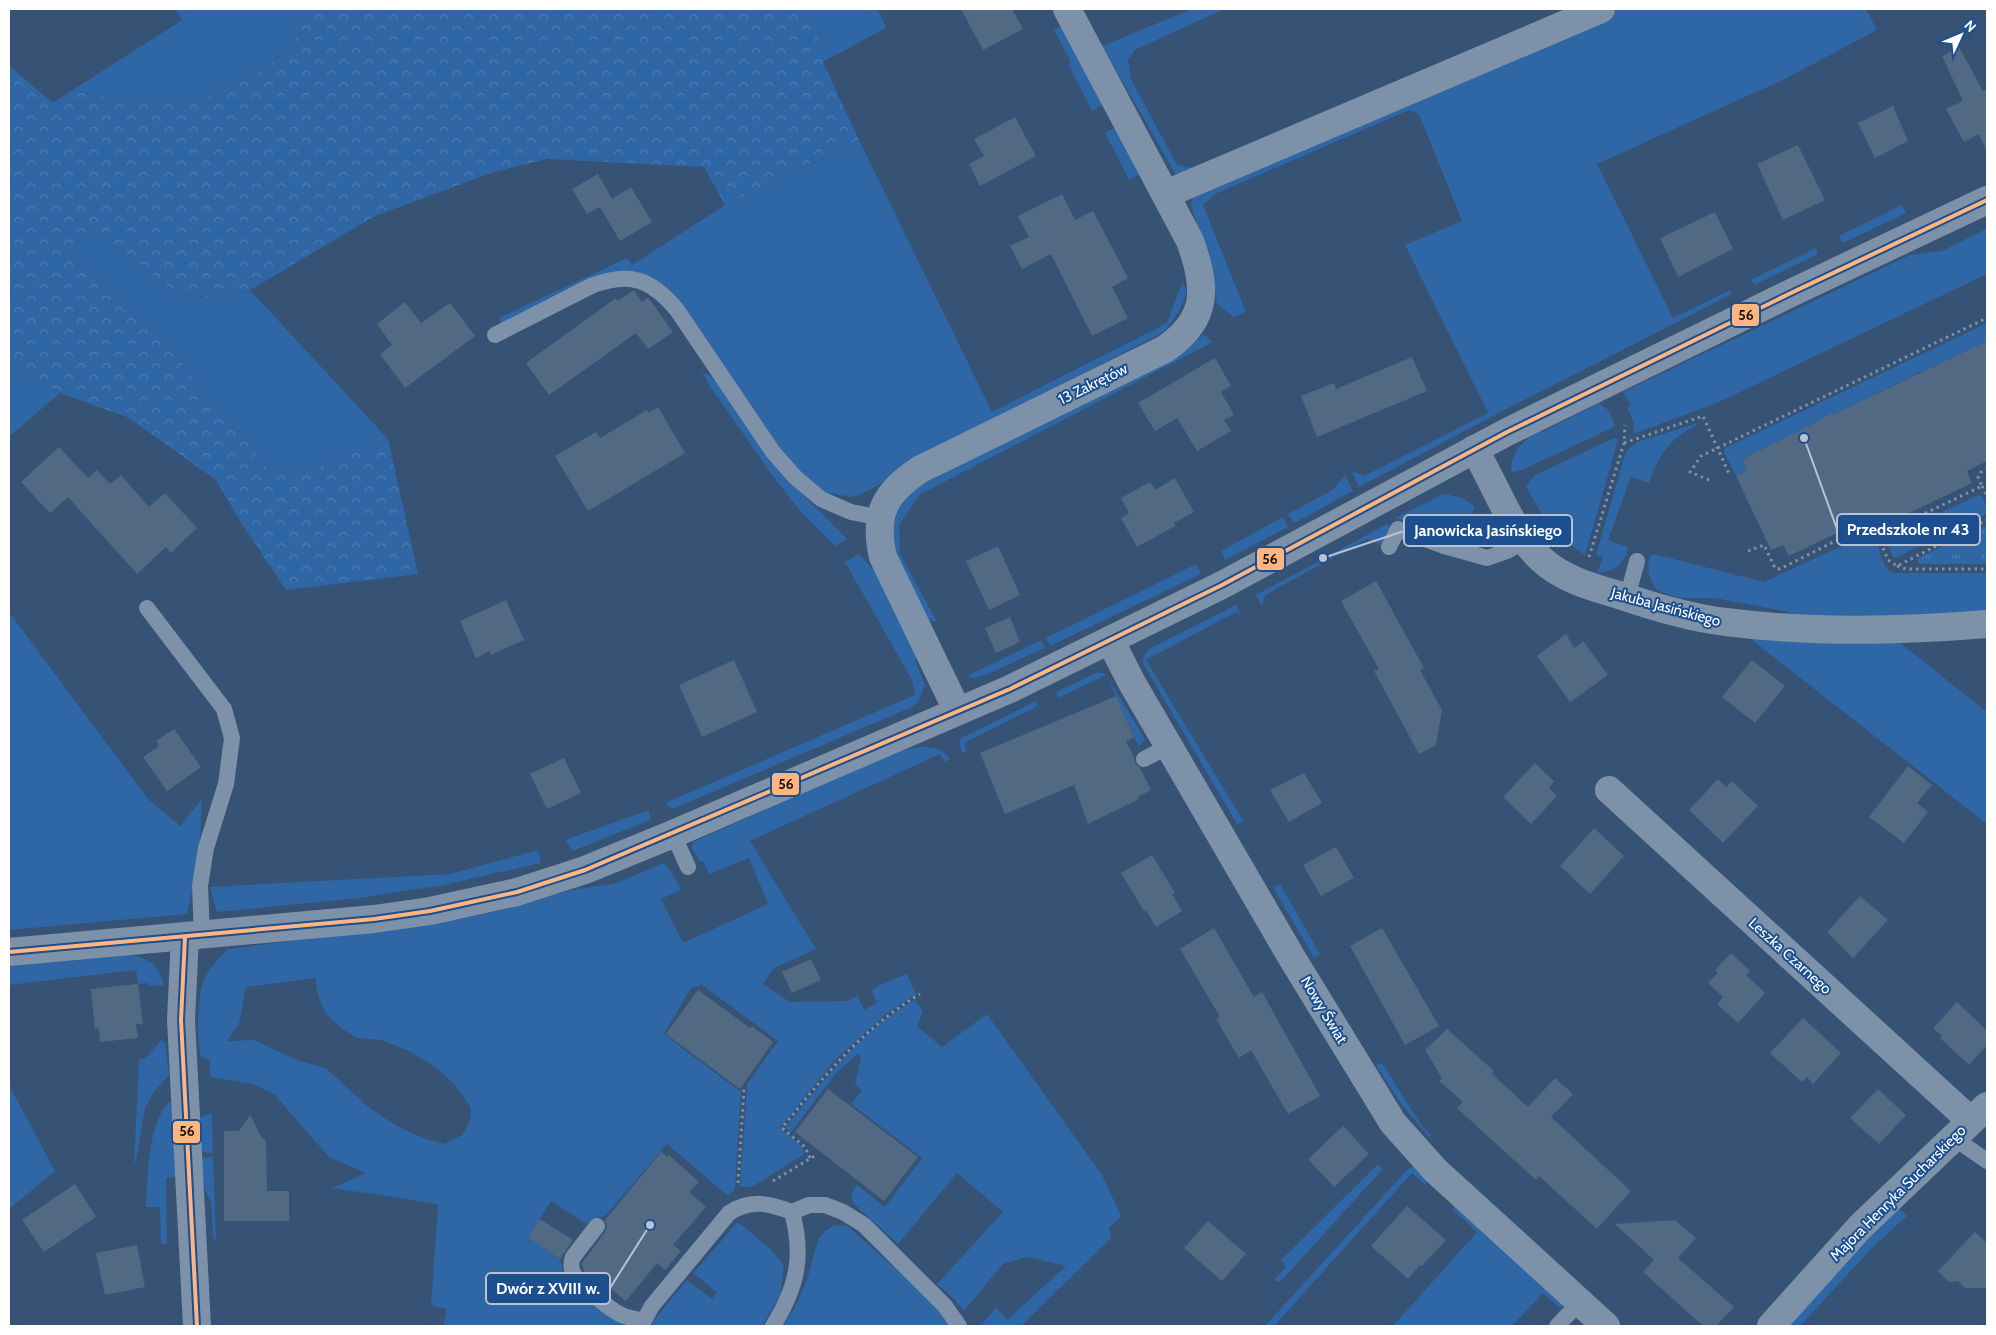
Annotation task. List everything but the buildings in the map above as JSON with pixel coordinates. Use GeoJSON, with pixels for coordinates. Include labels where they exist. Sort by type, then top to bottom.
{"type":"FeatureCollection","features":[{"type":"Feature","properties":{"kind":"street","name":"13 Zakrętów"},"geometry":{"type":"LineString","coordinates":[[957,710],[884,557],[879,538],[880,518],[888,500],[896,488],[921,469],[1165,349],[1177,341],[1190,327],[1202,299],[1199,264],[1190,241],[1067,9]]}},
{"type":"Feature","properties":{"kind":"street"},"geometry":{"type":"LineString","coordinates":[[1166,194],[1601,9]]}},
{"type":"Feature","properties":{"kind":"street"},"geometry":{"type":"LineString","coordinates":[[9,952],[374,919],[476,902],[517,892],[585,870],[673,834],[1010,688],[1253,569],[1474,449],[1622,375],[1987,200]]}},
{"type":"Feature","properties":{"kind":"street","name":"Jakuba Jasińskiego"},"geometry":{"type":"LineString","coordinates":[[1474,449],[1510,516],[1541,559],[1558,572],[1596,588],[1684,614],[1725,622],[1764,626],[1858,630],[1939,628],[1987,624]]}},
{"type":"Feature","properties":{"kind":"street","name":"Nowy Świat"},"geometry":{"type":"LineString","coordinates":[[1110,640],[1132,683],[1292,958],[1393,1123],[1436,1171],[1606,1326]]}},
{"type":"Feature","properties":{"kind":"street","name":"Leszka Czarnego"},"geometry":{"type":"LineString","coordinates":[[1609,790],[1971,1122]]}},
{"type":"Feature","properties":{"kind":"street"},"geometry":{"type":"LineString","coordinates":[[194,936],[181,1020],[197,1326]]}},
{"type":"Feature","properties":{"kind":"street","name":"Majora Henryka Sucharskiego"},"geometry":{"type":"LineString","coordinates":[[1771,1326],[1860,1228],[1971,1122]]}},
{"type":"Feature","properties":{"kind":"lane"},"geometry":{"type":"LineString","coordinates":[[495,335],[607,279],[628,278],[647,284],[658,290],[677,310],[773,452],[795,477],[821,499],[851,512],[880,518]]}},
{"type":"Feature","properties":{"kind":"lane"},"geometry":{"type":"LineString","coordinates":[[1389,548],[1398,529],[1444,546],[1488,558],[1507,551],[1526,540]]}},
{"type":"Feature","properties":{"kind":"lane"},"geometry":{"type":"LineString","coordinates":[[1627,598],[1637,561]]}},
{"type":"Feature","properties":{"kind":"lane"},"geometry":{"type":"LineString","coordinates":[[147,608],[224,708],[232,738],[226,784],[206,848],[194,936]]}},
{"type":"Feature","properties":{"kind":"lane"},"geometry":{"type":"LineString","coordinates":[[1144,759],[1169,746]]}},
{"type":"Feature","properties":{"kind":"lane"},"geometry":{"type":"LineString","coordinates":[[673,834],[688,867]]}},
{"type":"Feature","properties":{"kind":"lane"},"geometry":{"type":"LineString","coordinates":[[1971,1122],[1987,1161]]}},
{"type":"Feature","properties":{"kind":"lane"},"geometry":{"type":"LineString","coordinates":[[597,1226],[571,1262],[574,1274],[583,1285],[611,1308],[622,1316],[642,1324],[652,1306],[729,1214],[740,1206],[758,1203],[792,1212],[808,1205],[825,1205],[843,1212],[864,1225],[945,1306],[959,1326]]}},
{"type":"Feature","properties":{"kind":"lane"},"geometry":{"type":"LineString","coordinates":[[773,1326],[791,1294],[796,1275],[798,1234],[792,1212]]}},
{"type":"Feature","properties":{"kind":"lane"},"geometry":{"type":"LineString","coordinates":[[1557,1326],[1580,1302]]}},
{"type":"Feature","properties":{"kind":"path"},"geometry":{"type":"LineString","coordinates":[[1709,480],[1690,472],[1701,456],[1716,447],[1987,318]]}},
{"type":"Feature","properties":{"kind":"path"},"geometry":{"type":"LineString","coordinates":[[1624,443],[1702,416],[1730,476]]}},
{"type":"Feature","properties":{"kind":"path"},"geometry":{"type":"LineString","coordinates":[[1593,547],[1624,443],[1625,425]]}},
{"type":"Feature","properties":{"kind":"path"},"geometry":{"type":"LineString","coordinates":[[1987,469],[1981,472],[1978,477],[1987,496]]}},
{"type":"Feature","properties":{"kind":"path"},"geometry":{"type":"LineString","coordinates":[[1878,536],[1982,486]]}},
{"type":"Feature","properties":{"kind":"path"},"geometry":{"type":"LineString","coordinates":[[1897,566],[1987,520]]}},
{"type":"Feature","properties":{"kind":"path"},"geometry":{"type":"LineString","coordinates":[[1748,551],[1764,545],[1772,564],[1775,568],[1780,569],[1869,524],[1878,536],[1888,560],[1897,566],[1906,569],[1987,568]]}},
{"type":"Feature","properties":{"kind":"path"},"geometry":{"type":"LineString","coordinates":[[810,1158],[805,1147],[782,1128],[835,1063],[887,1015],[920,994]]}},
{"type":"Feature","properties":{"kind":"path"},"geometry":{"type":"LineString","coordinates":[[740,1206],[738,1188],[744,1089]]}},
{"type":"Feature","properties":{"kind":"path"},"geometry":{"type":"LineString","coordinates":[[770,1183],[816,1155]]}},
{"type":"Feature","properties":{"kind":"green space"},"geometry":{"type":"Polygon","coordinates":[[[175,9],[311,9],[290,50],[225,93],[149,103],[71,91],[182,20],[175,9]]]}},
{"type":"Feature","properties":{"kind":"green space"},"geometry":{"type":"Polygon","coordinates":[[[311,9],[813,9],[823,62],[859,140],[725,205],[704,167],[547,159],[494,172],[375,216],[250,290],[217,298],[177,294],[102,236],[74,242],[72,255],[151,325],[271,472],[301,474],[388,439],[418,574],[286,590],[240,521],[216,480],[127,417],[60,393],[20,371],[9,368],[9,66],[53,103],[71,91],[149,103],[225,93],[290,50],[311,9]]]}},
{"type":"Feature","properties":{"kind":"green space"},"geometry":{"type":"Polygon","coordinates":[[[813,9],[878,9],[886,28],[823,62],[813,9]]]}},
{"type":"Feature","properties":{"kind":"green space"},"geometry":{"type":"Polygon","coordinates":[[[1192,9],[1224,9],[1135,50],[1128,60],[1131,79],[1177,165],[1190,168],[1370,96],[1176,175],[1102,46],[1192,9]]]}},
{"type":"Feature","properties":{"kind":"green space"},"geometry":{"type":"Polygon","coordinates":[[[1619,9],[1866,9],[1877,30],[1785,79],[1597,164],[1673,318],[1730,290],[1732,294],[1491,417],[1359,487],[1352,473],[1355,472],[1364,476],[1488,413],[1405,245],[1462,221],[1419,114],[1409,110],[1215,194],[1203,205],[1246,312],[1234,317],[1217,304],[1214,283],[1191,205],[1193,195],[1619,9]]]}},
{"type":"Feature","properties":{"kind":"green space"},"geometry":{"type":"Polygon","coordinates":[[[1062,26],[1104,104],[1092,111],[1068,64],[1071,62],[1054,30],[1062,26]]]}},
{"type":"Feature","properties":{"kind":"green space"},"geometry":{"type":"Polygon","coordinates":[[[1117,126],[1142,173],[1129,180],[1105,133],[1117,126]]]}},
{"type":"Feature","properties":{"kind":"green space"},"geometry":{"type":"Polygon","coordinates":[[[859,140],[992,412],[1167,323],[1182,283],[1187,289],[1178,313],[1162,333],[914,460],[879,485],[854,497],[826,493],[797,472],[684,310],[640,275],[501,323],[499,318],[627,258],[632,265],[725,205],[859,140]]]}},
{"type":"Feature","properties":{"kind":"green space"},"geometry":{"type":"Polygon","coordinates":[[[1902,205],[1906,213],[1843,243],[1839,236],[1902,205]]]}},
{"type":"Feature","properties":{"kind":"green space"},"geometry":{"type":"Polygon","coordinates":[[[1986,229],[1987,274],[1717,403],[1633,434],[1634,423],[1627,408],[1631,406],[1623,392],[1910,255],[1942,251],[1986,229]]]}},
{"type":"Feature","properties":{"kind":"green space"},"geometry":{"type":"Polygon","coordinates":[[[102,236],[177,294],[217,298],[250,290],[388,439],[301,474],[271,472],[151,325],[72,255],[74,242],[102,236]]]}},
{"type":"Feature","properties":{"kind":"green space"},"geometry":{"type":"Polygon","coordinates":[[[1816,248],[1818,254],[1754,285],[1751,280],[1816,248]]]}},
{"type":"Feature","properties":{"kind":"green space"},"geometry":{"type":"Polygon","coordinates":[[[1987,323],[1987,341],[1920,373],[1917,372],[1917,374],[1832,415],[1831,413],[1830,416],[1742,459],[1747,471],[1736,476],[1724,452],[1725,448],[1987,323]]]}},
{"type":"Feature","properties":{"kind":"green space"},"geometry":{"type":"Polygon","coordinates":[[[1203,334],[1213,342],[919,495],[899,525],[900,554],[937,622],[928,620],[894,548],[893,531],[897,512],[911,492],[957,465],[1169,361],[1188,349],[1203,334]]]}},
{"type":"Feature","properties":{"kind":"green space"},"geometry":{"type":"Polygon","coordinates":[[[9,368],[20,371],[60,393],[9,437],[9,368]]]}},
{"type":"Feature","properties":{"kind":"green space"},"geometry":{"type":"Polygon","coordinates":[[[702,372],[709,375],[719,384],[770,457],[810,502],[847,539],[835,546],[800,511],[772,475],[709,385],[702,372]]]}},
{"type":"Feature","properties":{"kind":"green space"},"geometry":{"type":"Polygon","coordinates":[[[1599,403],[1608,410],[1615,425],[1612,428],[1522,470],[1511,472],[1511,465],[1516,452],[1529,438],[1540,430],[1542,432],[1599,403]]]}},
{"type":"Feature","properties":{"kind":"green space"},"geometry":{"type":"Polygon","coordinates":[[[1697,423],[1697,425],[1680,436],[1667,448],[1661,456],[1649,483],[1631,477],[1608,540],[1627,547],[1628,550],[1617,567],[1597,573],[1603,557],[1596,555],[1626,451],[1637,442],[1697,423]]]}},
{"type":"Feature","properties":{"kind":"green space"},"geometry":{"type":"Polygon","coordinates":[[[1614,438],[1618,440],[1585,555],[1557,533],[1538,508],[1526,487],[1535,475],[1614,438]]]}},
{"type":"Feature","properties":{"kind":"green space"},"geometry":{"type":"Polygon","coordinates":[[[1346,476],[1353,491],[1294,523],[1288,514],[1331,491],[1346,476]]]}},
{"type":"Feature","properties":{"kind":"green space"},"geometry":{"type":"Polygon","coordinates":[[[1444,494],[1469,502],[1475,508],[1473,512],[1439,530],[1395,518],[1444,494]]]}},
{"type":"Feature","properties":{"kind":"green space"},"geometry":{"type":"Polygon","coordinates":[[[1978,495],[1982,496],[1987,507],[1987,514],[1895,558],[1893,557],[1886,541],[1887,539],[1978,495]]]}},
{"type":"Feature","properties":{"kind":"green space"},"geometry":{"type":"Polygon","coordinates":[[[1491,513],[1499,532],[1494,542],[1483,545],[1452,533],[1491,513]]]}},
{"type":"Feature","properties":{"kind":"green space"},"geometry":{"type":"Polygon","coordinates":[[[1283,517],[1288,527],[1225,560],[1221,551],[1283,517]]]}},
{"type":"Feature","properties":{"kind":"green space"},"geometry":{"type":"Polygon","coordinates":[[[1387,524],[1391,527],[1381,545],[1367,539],[1265,595],[1262,606],[1256,595],[1387,524]]]}},
{"type":"Feature","properties":{"kind":"green space"},"geometry":{"type":"Polygon","coordinates":[[[1987,525],[1987,564],[1919,564],[1917,559],[1987,525]]]}},
{"type":"Feature","properties":{"kind":"green space"},"geometry":{"type":"Polygon","coordinates":[[[1867,534],[1875,541],[1885,565],[1893,573],[1987,573],[1987,615],[1813,620],[1784,611],[1715,598],[1680,598],[1661,592],[1654,587],[1649,575],[1648,564],[1650,556],[1654,554],[1764,582],[1867,534]]]}},
{"type":"Feature","properties":{"kind":"green space"},"geometry":{"type":"Polygon","coordinates":[[[859,554],[875,571],[922,657],[915,660],[925,685],[918,702],[912,707],[673,809],[665,803],[915,695],[912,680],[845,562],[859,554]]]}},
{"type":"Feature","properties":{"kind":"green space"},"geometry":{"type":"Polygon","coordinates":[[[1196,564],[1201,574],[1050,646],[1046,638],[1196,564]]]}},
{"type":"Feature","properties":{"kind":"green space"},"geometry":{"type":"Polygon","coordinates":[[[1236,605],[1242,617],[1236,612],[1146,660],[1244,822],[1237,824],[1142,659],[1149,649],[1236,605]]]}},
{"type":"Feature","properties":{"kind":"green space"},"geometry":{"type":"Polygon","coordinates":[[[9,612],[148,799],[180,826],[201,800],[200,843],[187,914],[9,930],[9,612]]]}},
{"type":"Feature","properties":{"kind":"green space"},"geometry":{"type":"Polygon","coordinates":[[[1748,637],[1898,641],[1987,712],[1987,824],[1748,637]]]}},
{"type":"Feature","properties":{"kind":"green space"},"geometry":{"type":"Polygon","coordinates":[[[1041,640],[1045,648],[983,676],[972,678],[967,676],[1041,640]]]}},
{"type":"Feature","properties":{"kind":"green space"},"geometry":{"type":"Polygon","coordinates":[[[1096,673],[1106,675],[1058,698],[1056,692],[1096,673]]]}},
{"type":"Feature","properties":{"kind":"green space"},"geometry":{"type":"Polygon","coordinates":[[[1106,675],[1145,739],[1139,747],[1106,675]]]}},
{"type":"Feature","properties":{"kind":"green space"},"geometry":{"type":"Polygon","coordinates":[[[1036,701],[1038,706],[964,743],[967,751],[962,753],[959,739],[1036,701]]]}},
{"type":"Feature","properties":{"kind":"green space"},"geometry":{"type":"Polygon","coordinates":[[[919,747],[933,748],[944,752],[950,759],[945,762],[940,754],[750,841],[816,949],[774,968],[763,984],[790,1002],[847,1001],[858,996],[864,1010],[877,1003],[872,991],[877,986],[907,974],[916,994],[886,1014],[834,1061],[780,1128],[803,1148],[804,1154],[752,1187],[740,1187],[747,1084],[778,1041],[702,985],[691,988],[664,1034],[741,1092],[735,1189],[728,1196],[667,1144],[606,1215],[586,1224],[551,1201],[528,1238],[560,1259],[563,1272],[623,1326],[443,1326],[447,1309],[431,1305],[438,1204],[332,1188],[366,1173],[329,1157],[275,1095],[254,1084],[210,1077],[210,1060],[201,1057],[200,1049],[198,1016],[200,994],[208,972],[228,949],[461,919],[506,909],[568,891],[616,883],[664,863],[673,874],[681,890],[661,899],[683,943],[768,904],[749,858],[709,874],[703,861],[700,862],[692,848],[693,842],[894,753],[919,747]],[[315,978],[246,987],[239,1024],[227,1041],[254,1040],[294,1059],[327,1069],[367,1106],[395,1125],[423,1138],[444,1144],[462,1135],[470,1121],[471,1108],[455,1085],[437,1068],[409,1051],[381,1040],[357,1038],[341,1028],[326,1014],[318,996],[315,978]]]}},
{"type":"Feature","properties":{"kind":"green space"},"geometry":{"type":"Polygon","coordinates":[[[649,810],[650,820],[573,851],[565,840],[649,810]]]}},
{"type":"Feature","properties":{"kind":"green space"},"geometry":{"type":"Polygon","coordinates":[[[538,850],[541,863],[444,885],[359,898],[217,912],[210,887],[450,874],[538,850]]]}},
{"type":"Feature","properties":{"kind":"green space"},"geometry":{"type":"Polygon","coordinates":[[[1280,884],[1320,954],[1314,958],[1273,887],[1280,884]]]}},
{"type":"Feature","properties":{"kind":"green space"},"geometry":{"type":"Polygon","coordinates":[[[127,955],[140,957],[156,967],[164,985],[149,986],[148,983],[138,984],[136,970],[9,985],[9,966],[127,955]]]}},
{"type":"Feature","properties":{"kind":"green space"},"geometry":{"type":"Polygon","coordinates":[[[915,1000],[923,1011],[917,1026],[942,1047],[987,1014],[1102,1175],[1121,1216],[1109,1228],[1111,1238],[1021,1326],[981,1326],[996,1307],[1007,1320],[1066,1266],[1027,1257],[1003,1264],[964,1311],[937,1284],[1003,1212],[957,1173],[898,1244],[853,1203],[851,1195],[857,1185],[885,1207],[922,1158],[851,1104],[862,1091],[855,1084],[861,1057],[858,1054],[837,1072],[791,1132],[785,1128],[829,1075],[861,1041],[896,1011],[915,1000]]]}},
{"type":"Feature","properties":{"kind":"green space"},"geometry":{"type":"Polygon","coordinates":[[[161,1040],[165,1043],[169,1075],[154,1092],[145,1108],[136,1161],[134,1162],[139,1059],[145,1059],[161,1040]]]}},
{"type":"Feature","properties":{"kind":"green space"},"geometry":{"type":"Polygon","coordinates":[[[1382,1063],[1422,1126],[1431,1135],[1429,1137],[1399,1101],[1376,1065],[1382,1063]]]}},
{"type":"Feature","properties":{"kind":"green space"},"geometry":{"type":"Polygon","coordinates":[[[9,1085],[55,1171],[9,1209],[9,1085]]]}},
{"type":"Feature","properties":{"kind":"green space"},"geometry":{"type":"Polygon","coordinates":[[[169,1102],[173,1103],[176,1177],[166,1178],[167,1243],[161,1245],[160,1207],[146,1207],[147,1182],[153,1137],[162,1111],[169,1102]]]}},
{"type":"Feature","properties":{"kind":"green space"},"geometry":{"type":"Polygon","coordinates":[[[212,1113],[213,1153],[200,1152],[198,1119],[212,1113]]]}},
{"type":"Feature","properties":{"kind":"green space"},"geometry":{"type":"Polygon","coordinates":[[[213,1157],[216,1240],[213,1238],[211,1201],[205,1191],[201,1158],[213,1157]]]}},
{"type":"Feature","properties":{"kind":"green space"},"geometry":{"type":"Polygon","coordinates":[[[1378,1164],[1382,1170],[1283,1279],[1278,1282],[1274,1280],[1286,1267],[1281,1260],[1378,1164]]]}},
{"type":"Feature","properties":{"kind":"green space"},"geometry":{"type":"Polygon","coordinates":[[[1414,1166],[1427,1179],[1425,1185],[1412,1173],[1274,1326],[1265,1326],[1408,1169],[1414,1166]]]}},
{"type":"Feature","properties":{"kind":"green space"},"geometry":{"type":"Polygon","coordinates":[[[1457,1207],[1563,1302],[1561,1309],[1543,1293],[1512,1326],[1393,1326],[1477,1232],[1451,1208],[1457,1207]]]}},
{"type":"Feature","properties":{"kind":"green space"},"geometry":{"type":"Polygon","coordinates":[[[1898,1207],[1907,1216],[1874,1246],[1800,1326],[1787,1326],[1865,1238],[1898,1207]]]}},
{"type":"Feature","properties":{"kind":"green space"},"geometry":{"type":"Polygon","coordinates":[[[738,1222],[769,1248],[784,1267],[780,1295],[762,1326],[651,1326],[653,1321],[687,1280],[712,1299],[717,1292],[693,1273],[738,1222]]]}},
{"type":"Feature","properties":{"kind":"green space"},"geometry":{"type":"Polygon","coordinates":[[[835,1225],[847,1226],[915,1286],[952,1326],[783,1326],[794,1309],[807,1280],[818,1240],[825,1231],[835,1225]]]}},
{"type":"Feature","properties":{"kind":"transit line","name":"56"},"geometry":{"type":"LineString","coordinates":[[9,952],[374,919],[430,911],[517,892],[585,870],[1010,689],[1222,585],[1507,432],[1793,292],[1987,200]]}},
{"type":"Feature","properties":{"kind":"transit line","name":"56"},"geometry":{"type":"LineString","coordinates":[[185,937],[181,1020],[197,1326]]}},
{"type":"Feature","properties":{"kind":"place","name":"Przedszkole nr 43"},"geometry":{"type":"Point","coordinates":[1804,438]}},
{"type":"Feature","properties":{"kind":"place","name":"Janowicka Jasińskiego"},"geometry":{"type":"Point","coordinates":[1323,558]}},
{"type":"Feature","properties":{"kind":"place","name":"Dwór z XVIII w."},"geometry":{"type":"Point","coordinates":[650,1225]}}]}
